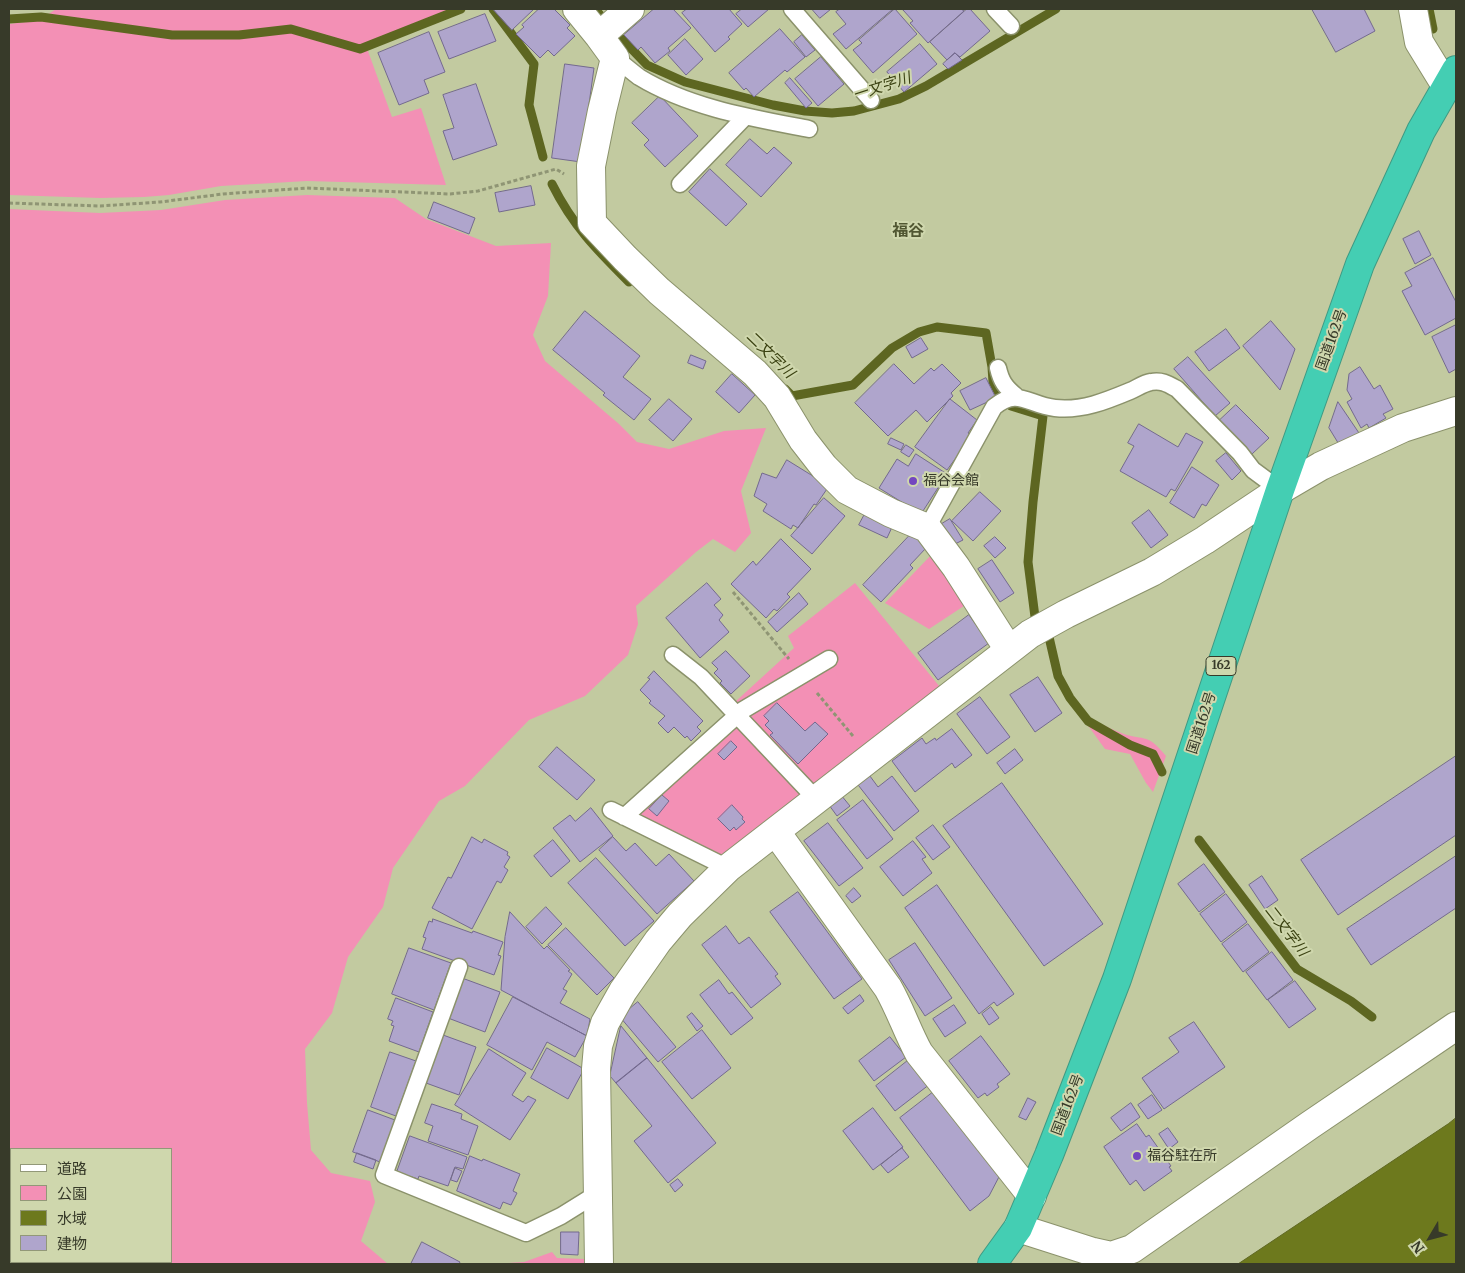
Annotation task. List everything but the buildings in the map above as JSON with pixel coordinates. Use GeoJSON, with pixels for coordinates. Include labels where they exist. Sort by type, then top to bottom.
{"type":"FeatureCollection","features":[{"type":"Feature","properties":{"kind":"highway","name":"国道162号"},"geometry":{"type":"LineString","coordinates":[[992,1264],[1018,1228],[1049,1155],[1117,979],[1280,490],[1360,264],[1421,131],[1451,78]]}},
{"type":"Feature","properties":{"kind":"street"},"geometry":{"type":"LineString","coordinates":[[577,9],[600,36],[615,58],[591,166],[592,222],[652,284],[755,373],[776,397],[803,440],[824,467],[848,490],[891,513],[927,528],[956,567],[1009,650]]}},
{"type":"Feature","properties":{"kind":"street"},"geometry":{"type":"LineString","coordinates":[[600,36],[630,9]]}},
{"type":"Feature","properties":{"kind":"street"},"geometry":{"type":"LineString","coordinates":[[1413,9],[1419,42],[1451,78]]}},
{"type":"Feature","properties":{"kind":"street"},"geometry":{"type":"LineString","coordinates":[[599,1264],[596,1069],[598,1046],[605,1023],[623,991],[658,941],[680,915],[728,868],[1030,634],[1066,614],[1152,572],[1321,466],[1403,428],[1456,411]]}},
{"type":"Feature","properties":{"kind":"street"},"geometry":{"type":"LineString","coordinates":[[776,832],[888,988],[919,1053],[1032,1196]]}},
{"type":"Feature","properties":{"kind":"street"},"geometry":{"type":"LineString","coordinates":[[1018,1228],[1093,1252],[1112,1256],[1132,1249],[1456,1026]]}},
{"type":"Feature","properties":{"kind":"lane"},"geometry":{"type":"LineString","coordinates":[[792,9],[871,100]]}},
{"type":"Feature","properties":{"kind":"lane"},"geometry":{"type":"LineString","coordinates":[[995,9],[1011,26]]}},
{"type":"Feature","properties":{"kind":"lane"},"geometry":{"type":"LineString","coordinates":[[615,58],[639,77],[683,98],[745,117],[809,129]]}},
{"type":"Feature","properties":{"kind":"lane"},"geometry":{"type":"LineString","coordinates":[[680,184],[745,117]]}},
{"type":"Feature","properties":{"kind":"lane"},"geometry":{"type":"LineString","coordinates":[[998,368],[1000,380],[1016,396],[1032,403],[1055,408],[1078,408],[1100,403],[1151,382],[1166,382],[1177,389],[1240,453],[1254,470],[1280,490]]}},
{"type":"Feature","properties":{"kind":"lane"},"geometry":{"type":"LineString","coordinates":[[927,528],[994,407],[1003,400],[1016,396]]}},
{"type":"Feature","properties":{"kind":"lane"},"geometry":{"type":"LineString","coordinates":[[673,655],[701,677],[817,800]]}},
{"type":"Feature","properties":{"kind":"lane"},"geometry":{"type":"LineString","coordinates":[[728,868],[617,814],[743,710],[830,659]]}},
{"type":"Feature","properties":{"kind":"lane"},"geometry":{"type":"LineString","coordinates":[[459,967],[384,1175],[526,1233],[561,1216],[598,1193]]}},
{"type":"Feature","properties":{"kind":"path"},"geometry":{"type":"LineString","coordinates":[[9,203],[100,206],[307,188],[450,194],[478,192],[556,169],[592,192]]}},
{"type":"Feature","properties":{"kind":"green space"},"geometry":{"type":"Polygon","coordinates":[[[56,9],[451,9],[365,43],[392,117],[421,108],[446,185],[307,181],[221,186],[169,195],[144,197],[100,198],[9,195],[9,24],[40,20],[56,9]]]}},
{"type":"Feature","properties":{"kind":"green space"},"geometry":{"type":"Polygon","coordinates":[[[307,195],[395,198],[426,219],[496,246],[551,243],[548,296],[533,335],[545,361],[619,424],[637,442],[669,449],[724,431],[766,428],[741,491],[751,533],[735,552],[713,539],[696,552],[636,606],[638,624],[628,655],[585,696],[529,720],[465,786],[439,801],[393,868],[383,907],[348,957],[332,1013],[305,1049],[311,1150],[331,1173],[370,1181],[375,1202],[361,1241],[388,1264],[9,1264],[9,209],[100,213],[161,210],[225,200],[307,195]]]}},
{"type":"Feature","properties":{"kind":"green space"},"geometry":{"type":"Polygon","coordinates":[[[935,551],[970,602],[929,629],[885,603],[935,551]]]}},
{"type":"Feature","properties":{"kind":"green space"},"geometry":{"type":"Polygon","coordinates":[[[855,583],[944,692],[729,860],[636,813],[745,718],[735,702],[794,648],[788,636],[855,583]]]}},
{"type":"Feature","properties":{"kind":"green space"},"geometry":{"type":"Polygon","coordinates":[[[1088,717],[1119,732],[1149,740],[1166,756],[1153,792],[1130,754],[1105,749],[1084,720],[1088,717]]]}},
{"type":"Feature","properties":{"kind":"green space"},"geometry":{"type":"Polygon","coordinates":[[[552,1252],[557,1258],[584,1259],[584,1264],[493,1264],[524,1262],[552,1252]]]}},
{"type":"Feature","properties":{"kind":"water"},"geometry":{"type":"Polygon","coordinates":[[[1456,1118],[1456,1264],[1238,1264],[1448,1124],[1456,1118]]]}},
{"type":"Feature","properties":{"kind":"waterway","name":"二文字川"},"geometry":{"type":"LineString","coordinates":[[9,19],[41,17],[172,35],[239,35],[291,29],[360,49],[461,9]]}},
{"type":"Feature","properties":{"kind":"waterway","name":"二文字川"},"geometry":{"type":"LineString","coordinates":[[493,9],[534,64],[529,105],[543,157]]}},
{"type":"Feature","properties":{"kind":"waterway","name":"一文字川"},"geometry":{"type":"LineString","coordinates":[[595,9],[600,15]]}},
{"type":"Feature","properties":{"kind":"waterway","name":"一文字川"},"geometry":{"type":"LineString","coordinates":[[622,39],[647,65],[685,82],[773,105],[805,111],[832,113],[854,111],[899,99],[926,86],[1056,9]]}},
{"type":"Feature","properties":{"kind":"waterway","name":"一文字川"},"geometry":{"type":"LineString","coordinates":[[1429,9],[1433,29]]}},
{"type":"Feature","properties":{"kind":"waterway","name":"二文字川"},"geometry":{"type":"LineString","coordinates":[[552,184],[577,225],[629,282]]}},
{"type":"Feature","properties":{"kind":"waterway","name":"二文字川"},"geometry":{"type":"LineString","coordinates":[[785,389],[792,396],[853,385],[892,348],[919,332],[937,327],[986,333],[993,382],[1000,395]]}},
{"type":"Feature","properties":{"kind":"waterway","name":"二文字川"},"geometry":{"type":"LineString","coordinates":[[1011,406],[1043,416],[1028,562],[1035,617]]}},
{"type":"Feature","properties":{"kind":"waterway","name":"二文字川"},"geometry":{"type":"LineString","coordinates":[[1049,637],[1058,676],[1070,698],[1088,721],[1130,745],[1153,754],[1162,772]]}},
{"type":"Feature","properties":{"kind":"waterway","name":"二文字川"},"geometry":{"type":"LineString","coordinates":[[1199,840],[1297,969],[1351,1001],[1372,1017]]}},
{"type":"Feature","properties":{"kind":"place","name":"福谷会館"},"geometry":{"type":"Point","coordinates":[913,481]}},
{"type":"Feature","properties":{"kind":"place","name":"福谷駐在所"},"geometry":{"type":"Point","coordinates":[1137,1156]}},
{"type":"Feature","properties":{"kind":"district","name":"福谷"},"geometry":{"type":"Point","coordinates":[908,231]}}]}
